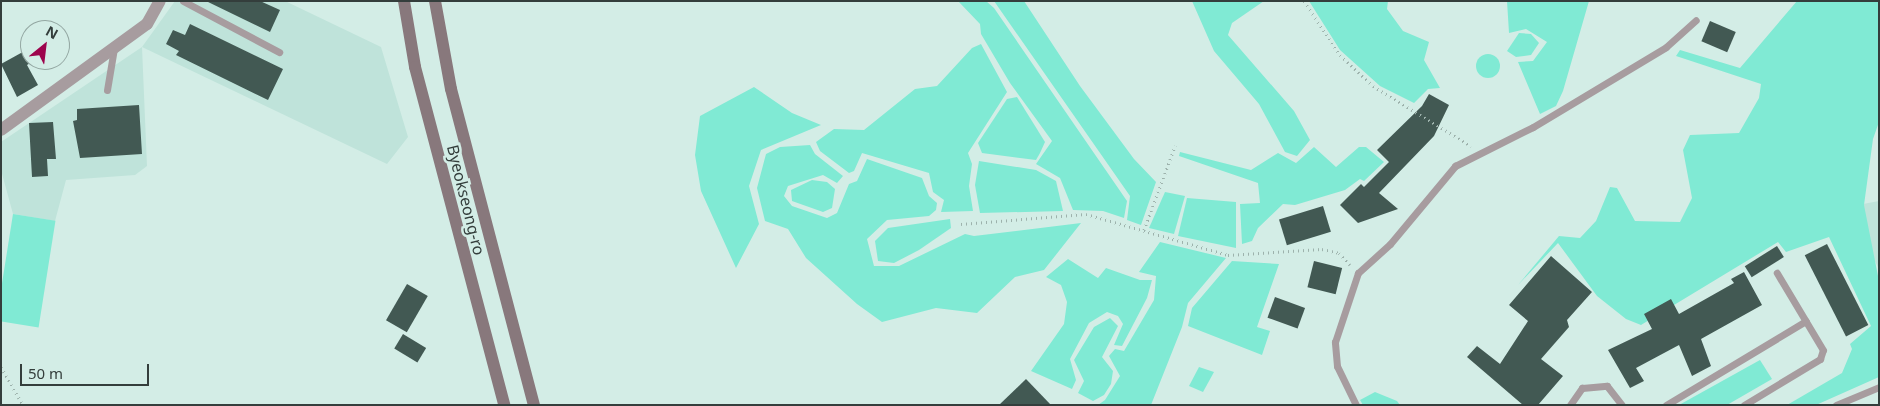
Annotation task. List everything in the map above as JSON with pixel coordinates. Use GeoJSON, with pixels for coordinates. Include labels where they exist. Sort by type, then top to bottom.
{"type":"FeatureCollection","features":[{"type":"Feature","properties":{"kind":"main road","name":"Byeokseong-ro"},"geometry":{"type":"LineString","coordinates":[[404,1],[415,67],[504,405]]}},
{"type":"Feature","properties":{"kind":"main road","name":"Byeokseong-ro"},"geometry":{"type":"LineString","coordinates":[[435,1],[451,89],[534,405]]}},
{"type":"Feature","properties":{"kind":"street"},"geometry":{"type":"LineString","coordinates":[[1,130],[147,24],[160,1]]}},
{"type":"Feature","properties":{"kind":"lane"},"geometry":{"type":"LineString","coordinates":[[183,1],[279,52]]}},
{"type":"Feature","properties":{"kind":"lane"},"geometry":{"type":"LineString","coordinates":[[1356,405],[1336,366],[1336,342],[1358,273],[1390,244],[1455,166],[1533,127],[1666,47],[1696,20]]}},
{"type":"Feature","properties":{"kind":"lane"},"geometry":{"type":"LineString","coordinates":[[108,90],[114,48]]}},
{"type":"Feature","properties":{"kind":"lane"},"geometry":{"type":"LineString","coordinates":[[1744,405],[1820,359],[1823,350],[1777,273]]}},
{"type":"Feature","properties":{"kind":"lane"},"geometry":{"type":"LineString","coordinates":[[1667,404],[1806,322]]}},
{"type":"Feature","properties":{"kind":"lane"},"geometry":{"type":"LineString","coordinates":[[1570,405],[1582,388],[1607,386],[1622,405]]}},
{"type":"Feature","properties":{"kind":"lane"},"geometry":{"type":"LineString","coordinates":[[1836,405],[1879,387]]}},
{"type":"Feature","properties":{"kind":"path"},"geometry":{"type":"LineString","coordinates":[[1304,1],[1340,54],[1372,86],[1482,153]]}},
{"type":"Feature","properties":{"kind":"path"},"geometry":{"type":"LineString","coordinates":[[1144,230],[1175,146]]}},
{"type":"Feature","properties":{"kind":"path"},"geometry":{"type":"LineString","coordinates":[[961,224],[1086,214],[1228,254],[1322,249],[1339,253],[1358,273]]}},
{"type":"Feature","properties":{"kind":"path"},"geometry":{"type":"LineString","coordinates":[[1,367],[23,405]]}},
{"type":"Feature","properties":{"kind":"shaded area"},"geometry":{"type":"Polygon","coordinates":[[[175,1],[285,1],[381,47],[408,137],[387,164],[142,47],[175,1]]]}},
{"type":"Feature","properties":{"kind":"shaded area"},"geometry":{"type":"Polygon","coordinates":[[[142,47],[147,166],[135,175],[66,180],[55,221],[13,214],[1,170],[1,142],[142,47]]]}},
{"type":"Feature","properties":{"kind":"shaded area"},"geometry":{"type":"Polygon","coordinates":[[[1879,201],[1879,269],[1847,207],[1879,201]]]}},
{"type":"Feature","properties":{"kind":"green space"},"geometry":{"type":"Polygon","coordinates":[[[958,1],[986,1],[994,8],[1127,201],[1124,218],[1103,211],[1073,210],[1060,178],[1036,164],[1052,141],[1010,83],[981,34],[980,24],[958,1]]]}},
{"type":"Feature","properties":{"kind":"green space"},"geometry":{"type":"Polygon","coordinates":[[[994,1],[1024,1],[1080,86],[1134,159],[1156,182],[1141,225],[1127,220],[1130,196],[994,1]]]}},
{"type":"Feature","properties":{"kind":"green space"},"geometry":{"type":"Polygon","coordinates":[[[1192,1],[1264,1],[1232,23],[1228,35],[1294,111],[1310,140],[1297,156],[1285,152],[1259,104],[1214,51],[1192,1]]]}},
{"type":"Feature","properties":{"kind":"green space"},"geometry":{"type":"Polygon","coordinates":[[[1309,1],[1388,1],[1387,9],[1403,31],[1429,42],[1424,60],[1440,88],[1428,89],[1414,103],[1380,86],[1340,50],[1309,1]]]}},
{"type":"Feature","properties":{"kind":"green space"},"geometry":{"type":"Polygon","coordinates":[[[1507,1],[1589,1],[1563,91],[1556,106],[1540,114],[1518,62],[1533,61],[1547,42],[1526,29],[1509,33],[1507,1]]]}},
{"type":"Feature","properties":{"kind":"green space"},"geometry":{"type":"Polygon","coordinates":[[[1797,1],[1879,1],[1879,122],[1873,139],[1864,205],[1879,281],[1879,377],[1816,405],[1787,405],[1842,373],[1852,349],[1850,344],[1871,326],[1829,237],[1786,252],[1778,242],[1641,325],[1626,319],[1597,296],[1558,243],[1518,285],[1559,236],[1580,238],[1596,221],[1610,187],[1617,188],[1635,221],[1680,222],[1692,198],[1683,150],[1690,135],[1739,133],[1759,98],[1761,84],[1676,56],[1680,50],[1740,68],[1797,1]]]}},
{"type":"Feature","properties":{"kind":"green space"},"geometry":{"type":"Polygon","coordinates":[[[1519,33],[1531,34],[1539,43],[1531,55],[1516,57],[1507,51],[1519,33]]]}},
{"type":"Feature","properties":{"kind":"green space"},"geometry":{"type":"Polygon","coordinates":[[[981,44],[1007,92],[968,153],[972,164],[969,186],[973,211],[941,212],[944,200],[933,192],[929,173],[862,153],[854,171],[849,173],[820,151],[816,142],[834,129],[864,130],[915,89],[937,86],[972,48],[981,44]]]}},
{"type":"Feature","properties":{"kind":"green space"},"geometry":{"type":"Polygon","coordinates":[[[1488,54],[1497,57],[1500,66],[1497,75],[1488,78],[1479,75],[1476,66],[1479,57],[1488,54]]]}},
{"type":"Feature","properties":{"kind":"green space"},"geometry":{"type":"Polygon","coordinates":[[[754,87],[792,113],[821,125],[761,150],[749,186],[759,224],[736,268],[701,191],[695,155],[700,116],[754,87]]]}},
{"type":"Feature","properties":{"kind":"green space"},"geometry":{"type":"Polygon","coordinates":[[[1017,97],[1045,142],[1036,160],[982,153],[978,143],[1007,99],[1017,97]]]}},
{"type":"Feature","properties":{"kind":"green space"},"geometry":{"type":"Polygon","coordinates":[[[810,145],[815,154],[843,176],[837,183],[823,175],[788,186],[784,196],[792,206],[827,218],[837,213],[849,184],[857,181],[867,159],[922,178],[929,196],[937,203],[936,210],[929,216],[887,220],[867,239],[874,266],[899,266],[965,234],[974,236],[1081,223],[1044,270],[1015,277],[977,313],[936,308],[882,322],[857,304],[806,258],[788,229],[765,221],[757,188],[766,154],[780,147],[810,145]]]}},
{"type":"Feature","properties":{"kind":"green space"},"geometry":{"type":"Polygon","coordinates":[[[1314,147],[1336,167],[1359,147],[1366,147],[1384,162],[1364,181],[1360,179],[1345,190],[1295,205],[1283,204],[1258,228],[1252,241],[1242,244],[1240,204],[1260,203],[1258,183],[1179,156],[1180,152],[1251,170],[1278,153],[1296,163],[1314,147]]]}},
{"type":"Feature","properties":{"kind":"green space"},"geometry":{"type":"Polygon","coordinates":[[[979,161],[1036,170],[1056,181],[1063,211],[980,213],[975,185],[979,161]]]}},
{"type":"Feature","properties":{"kind":"green space"},"geometry":{"type":"Polygon","coordinates":[[[812,180],[827,182],[835,189],[832,208],[823,212],[792,201],[791,190],[812,180]]]}},
{"type":"Feature","properties":{"kind":"green space"},"geometry":{"type":"Polygon","coordinates":[[[1165,192],[1185,196],[1174,234],[1149,228],[1165,192]]]}},
{"type":"Feature","properties":{"kind":"green space"},"geometry":{"type":"Polygon","coordinates":[[[1187,198],[1236,202],[1236,248],[1178,236],[1187,198]]]}},
{"type":"Feature","properties":{"kind":"green space"},"geometry":{"type":"Polygon","coordinates":[[[13,214],[55,221],[39,327],[1,321],[1,290],[13,214]]]}},
{"type":"Feature","properties":{"kind":"green space"},"geometry":{"type":"Polygon","coordinates":[[[950,219],[951,228],[919,250],[894,263],[878,261],[875,241],[888,228],[950,219]]]}},
{"type":"Feature","properties":{"kind":"green space"},"geometry":{"type":"Polygon","coordinates":[[[1160,242],[1226,258],[1188,303],[1182,327],[1151,405],[1098,405],[1105,400],[1120,376],[1109,356],[1115,349],[1124,351],[1154,300],[1156,276],[1139,272],[1160,242]]]}},
{"type":"Feature","properties":{"kind":"green space"},"geometry":{"type":"Polygon","coordinates":[[[1068,259],[1098,278],[1106,268],[1140,280],[1152,280],[1147,298],[1122,346],[1114,345],[1123,324],[1118,316],[1107,312],[1089,323],[1070,359],[1076,380],[1072,389],[1031,371],[1064,324],[1067,302],[1061,285],[1046,277],[1068,259]]]}},
{"type":"Feature","properties":{"kind":"green space"},"geometry":{"type":"Polygon","coordinates":[[[1232,261],[1279,264],[1257,327],[1270,331],[1262,355],[1188,326],[1192,308],[1232,261]]]}},
{"type":"Feature","properties":{"kind":"green space"},"geometry":{"type":"Polygon","coordinates":[[[1110,318],[1118,326],[1102,357],[1113,371],[1111,384],[1104,395],[1093,401],[1078,393],[1084,381],[1074,360],[1094,327],[1110,318]]]}},
{"type":"Feature","properties":{"kind":"green space"},"geometry":{"type":"Polygon","coordinates":[[[1760,360],[1772,379],[1727,405],[1679,405],[1760,360]]]}},
{"type":"Feature","properties":{"kind":"green space"},"geometry":{"type":"Polygon","coordinates":[[[1199,367],[1214,372],[1203,392],[1189,386],[1199,367]]]}},
{"type":"Feature","properties":{"kind":"green space"},"geometry":{"type":"Polygon","coordinates":[[[1375,392],[1397,401],[1400,405],[1363,405],[1360,400],[1375,392]]]}},
{"type":"Feature","properties":{"kind":"building"},"geometry":{"type":"Polygon","coordinates":[[[206,1],[260,1],[280,10],[270,32],[206,1]]]}},
{"type":"Feature","properties":{"kind":"building"},"geometry":{"type":"Polygon","coordinates":[[[1710,21],[1736,32],[1727,52],[1701,41],[1710,21]]]}},
{"type":"Feature","properties":{"kind":"building"},"geometry":{"type":"Polygon","coordinates":[[[190,24],[283,69],[268,100],[176,55],[179,51],[166,44],[173,30],[185,35],[190,24]]]}},
{"type":"Feature","properties":{"kind":"building"},"geometry":{"type":"Polygon","coordinates":[[[20,54],[20,70],[30,70],[38,85],[17,97],[1,64],[20,54]]]}},
{"type":"Feature","properties":{"kind":"building"},"geometry":{"type":"Polygon","coordinates":[[[1429,94],[1449,105],[1434,136],[1379,193],[1398,209],[1358,223],[1340,205],[1361,184],[1364,187],[1389,162],[1377,150],[1422,106],[1429,94]]]}},
{"type":"Feature","properties":{"kind":"building"},"geometry":{"type":"Polygon","coordinates":[[[139,105],[142,154],[80,158],[73,121],[77,120],[77,109],[139,105]]]}},
{"type":"Feature","properties":{"kind":"building"},"geometry":{"type":"Polygon","coordinates":[[[53,122],[56,159],[47,159],[48,176],[32,177],[29,123],[53,122]]]}},
{"type":"Feature","properties":{"kind":"building"},"geometry":{"type":"Polygon","coordinates":[[[1323,206],[1331,232],[1287,245],[1279,219],[1323,206]]]}},
{"type":"Feature","properties":{"kind":"building"},"geometry":{"type":"Polygon","coordinates":[[[1827,244],[1868,325],[1846,336],[1805,255],[1827,244]]]}},
{"type":"Feature","properties":{"kind":"building"},"geometry":{"type":"Polygon","coordinates":[[[1777,246],[1784,257],[1752,277],[1745,266],[1777,246]]]}},
{"type":"Feature","properties":{"kind":"building"},"geometry":{"type":"Polygon","coordinates":[[[1551,256],[1592,292],[1567,320],[1569,327],[1541,359],[1563,376],[1538,405],[1523,405],[1467,357],[1477,346],[1500,364],[1528,321],[1509,305],[1551,256]]]}},
{"type":"Feature","properties":{"kind":"building"},"geometry":{"type":"Polygon","coordinates":[[[1314,261],[1342,268],[1336,294],[1307,287],[1314,261]]]}},
{"type":"Feature","properties":{"kind":"building"},"geometry":{"type":"Polygon","coordinates":[[[1744,272],[1762,305],[1701,339],[1711,366],[1692,376],[1679,345],[1636,368],[1644,381],[1630,388],[1608,350],[1652,329],[1644,314],[1671,299],[1679,314],[1734,283],[1731,279],[1744,272]]]}},
{"type":"Feature","properties":{"kind":"building"},"geometry":{"type":"Polygon","coordinates":[[[407,284],[428,296],[407,332],[386,320],[407,284]]]}},
{"type":"Feature","properties":{"kind":"building"},"geometry":{"type":"Polygon","coordinates":[[[1275,297],[1305,308],[1298,329],[1267,318],[1275,297]]]}},
{"type":"Feature","properties":{"kind":"building"},"geometry":{"type":"Polygon","coordinates":[[[403,334],[426,348],[417,362],[394,349],[403,334]]]}},
{"type":"Feature","properties":{"kind":"building"},"geometry":{"type":"Polygon","coordinates":[[[1026,379],[1051,405],[999,405],[1026,379]]]}}]}
